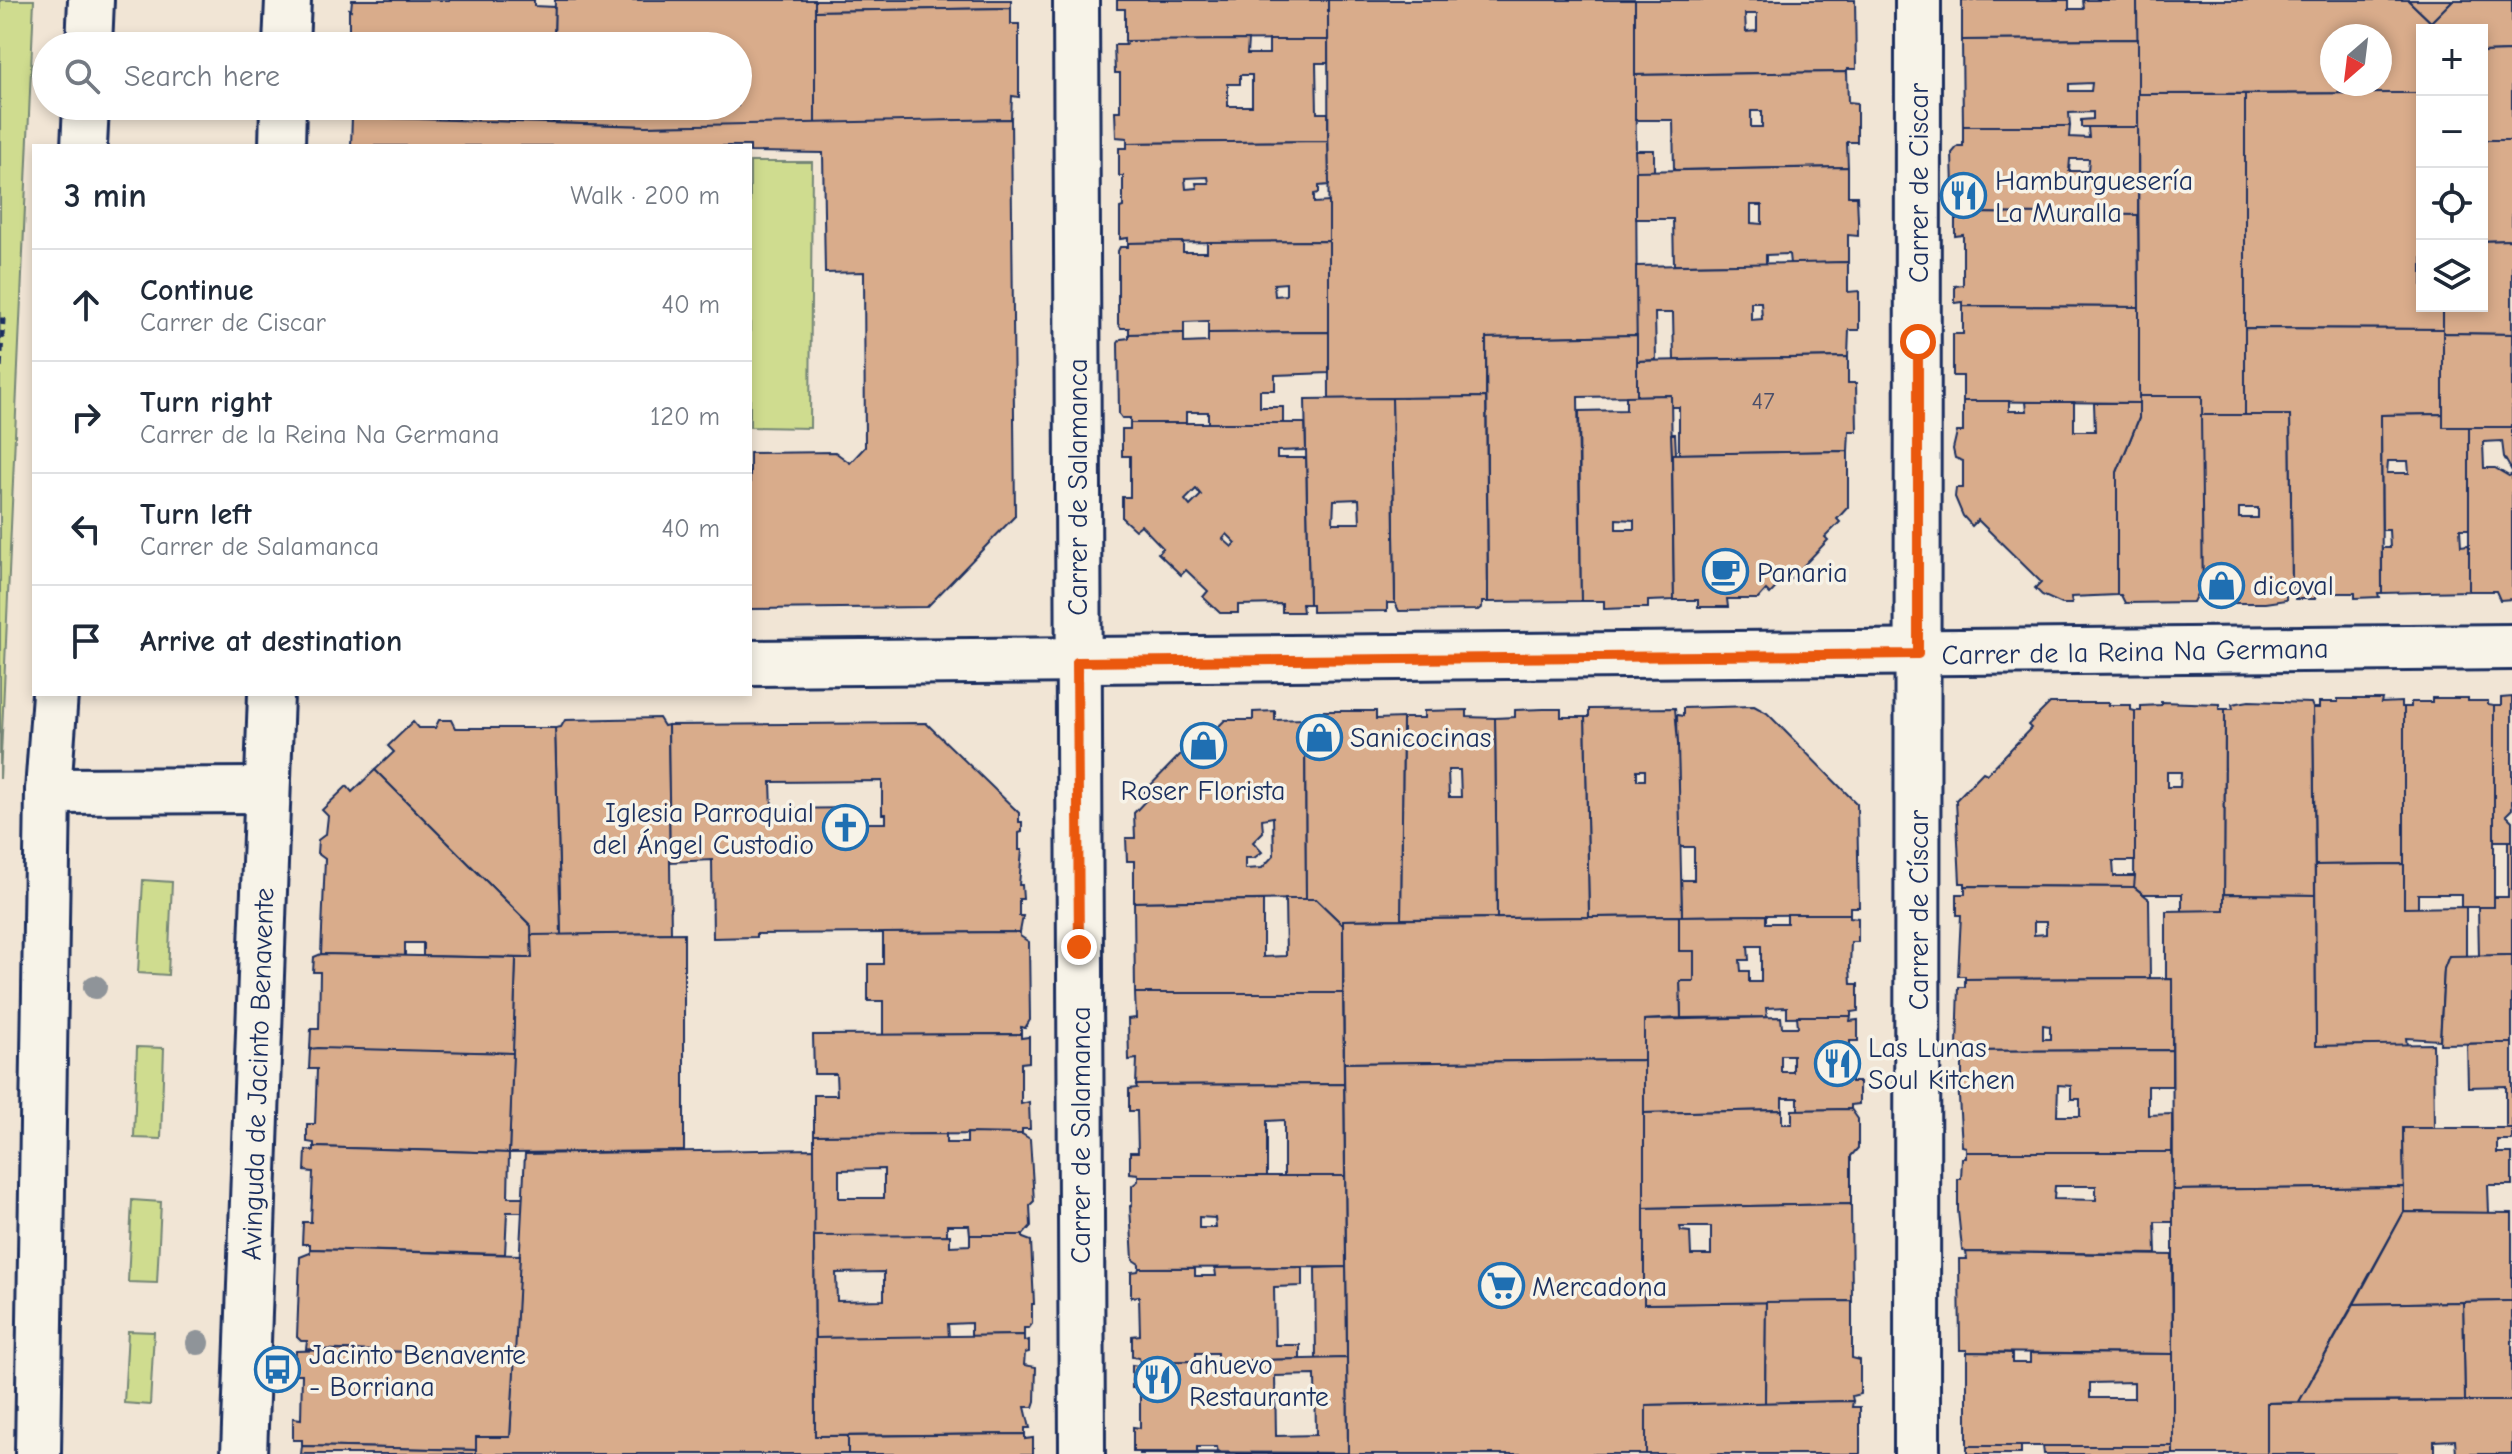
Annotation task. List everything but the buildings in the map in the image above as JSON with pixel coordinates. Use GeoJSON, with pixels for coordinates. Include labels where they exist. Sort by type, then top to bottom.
{"type":"FeatureCollection","features":[{"type":"Feature","properties":{"kind":"street"},"geometry":{"type":"LineString","coordinates":[[90,32],[91,0]]}},
{"type":"Feature","properties":{"kind":"street"},"geometry":{"type":"LineString","coordinates":[[287,32],[288,0]]}},
{"type":"Feature","properties":{"kind":"street","name":"Carrer de Salamanca"},"geometry":{"type":"LineString","coordinates":[[1076,0],[1082,1454]]}},
{"type":"Feature","properties":{"kind":"street","name":"Carrer de Ciscar"},"geometry":{"type":"LineString","coordinates":[[1918,0],[1918,654]]}},
{"type":"Feature","properties":{"kind":"street"},"geometry":{"type":"LineString","coordinates":[[84,144],[85,120]]}},
{"type":"Feature","properties":{"kind":"street"},"geometry":{"type":"LineString","coordinates":[[282,144],[283,120]]}},
{"type":"Feature","properties":{"kind":"street","name":"Carrer de la Reina Na Germana"},"geometry":{"type":"LineString","coordinates":[[752,663],[2512,647]]}},
{"type":"Feature","properties":{"kind":"street","name":"Carrer de Císcar"},"geometry":{"type":"LineString","coordinates":[[1917,1454],[1918,654]]}},
{"type":"Feature","properties":{"kind":"street"},"geometry":{"type":"LineString","coordinates":[[38,1454],[48,791],[55,696]]}},
{"type":"Feature","properties":{"kind":"street","name":"Avinguda de Jacinto Benavente"},"geometry":{"type":"LineString","coordinates":[[244,1454],[271,696]]}},
{"type":"Feature","properties":{"kind":"street"},"geometry":{"type":"LineString","coordinates":[[48,791],[267,790]]}},
{"type":"Feature","properties":{"kind":"path"},"geometry":{"type":"LineString","coordinates":[[0,320],[3,320],[0,369]]}},
{"type":"Feature","properties":{"kind":"green space"},"geometry":{"type":"Polygon","coordinates":[[[0,0],[34,0],[32,32],[0,779],[0,0]]]}},
{"type":"Feature","properties":{"kind":"green space"},"geometry":{"type":"Polygon","coordinates":[[[752,162],[812,162],[810,428],[752,427],[752,162]]]}},
{"type":"Feature","properties":{"kind":"green space"},"geometry":{"type":"Polygon","coordinates":[[[143,880],[172,882],[168,975],[138,973],[143,880]]]}},
{"type":"Feature","properties":{"kind":"green space"},"geometry":{"type":"Polygon","coordinates":[[[137,1047],[164,1048],[161,1139],[134,1138],[137,1047]]]}},
{"type":"Feature","properties":{"kind":"green space"},"geometry":{"type":"Polygon","coordinates":[[[132,1200],[161,1202],[157,1283],[128,1282],[132,1200]]]}},
{"type":"Feature","properties":{"kind":"green space"},"geometry":{"type":"Polygon","coordinates":[[[128,1331],[154,1332],[150,1405],[124,1403],[128,1331]]]}},
{"type":"Feature","properties":{"kind":"place","name":"Hamburguesería La Muralla"},"geometry":{"type":"Point","coordinates":[1964,196]}},
{"type":"Feature","properties":{"kind":"place","name":"Panaria"},"geometry":{"type":"Point","coordinates":[1726,572]}},
{"type":"Feature","properties":{"kind":"place","name":"dicoval"},"geometry":{"type":"Point","coordinates":[2222,585]}},
{"type":"Feature","properties":{"kind":"place","name":"Sanicocinas"},"geometry":{"type":"Point","coordinates":[1319,737]}},
{"type":"Feature","properties":{"kind":"place","name":"Roser Florista"},"geometry":{"type":"Point","coordinates":[1203,745]}},
{"type":"Feature","properties":{"kind":"place","name":"Iglesia Parroquial del Ángel Custodio"},"geometry":{"type":"Point","coordinates":[845,828]}},
{"type":"Feature","properties":{"kind":"place","name":"Las Lunas Soul Kitchen"},"geometry":{"type":"Point","coordinates":[1837,1063]}},
{"type":"Feature","properties":{"kind":"place","name":"Mercadona"},"geometry":{"type":"Point","coordinates":[1501,1286]}},
{"type":"Feature","properties":{"kind":"place","name":"Jacinto Benavente - Borriana"},"geometry":{"type":"Point","coordinates":[278,1370]}},
{"type":"Feature","properties":{"kind":"place","name":"ahuevo Restaurante"},"geometry":{"type":"Point","coordinates":[1158,1380]}},
{"type":"Feature","properties":{"kind":"route"},"geometry":{"type":"LineString","coordinates":[[1079,947],[1077,662],[1918,654],[1918,342]]}}]}
